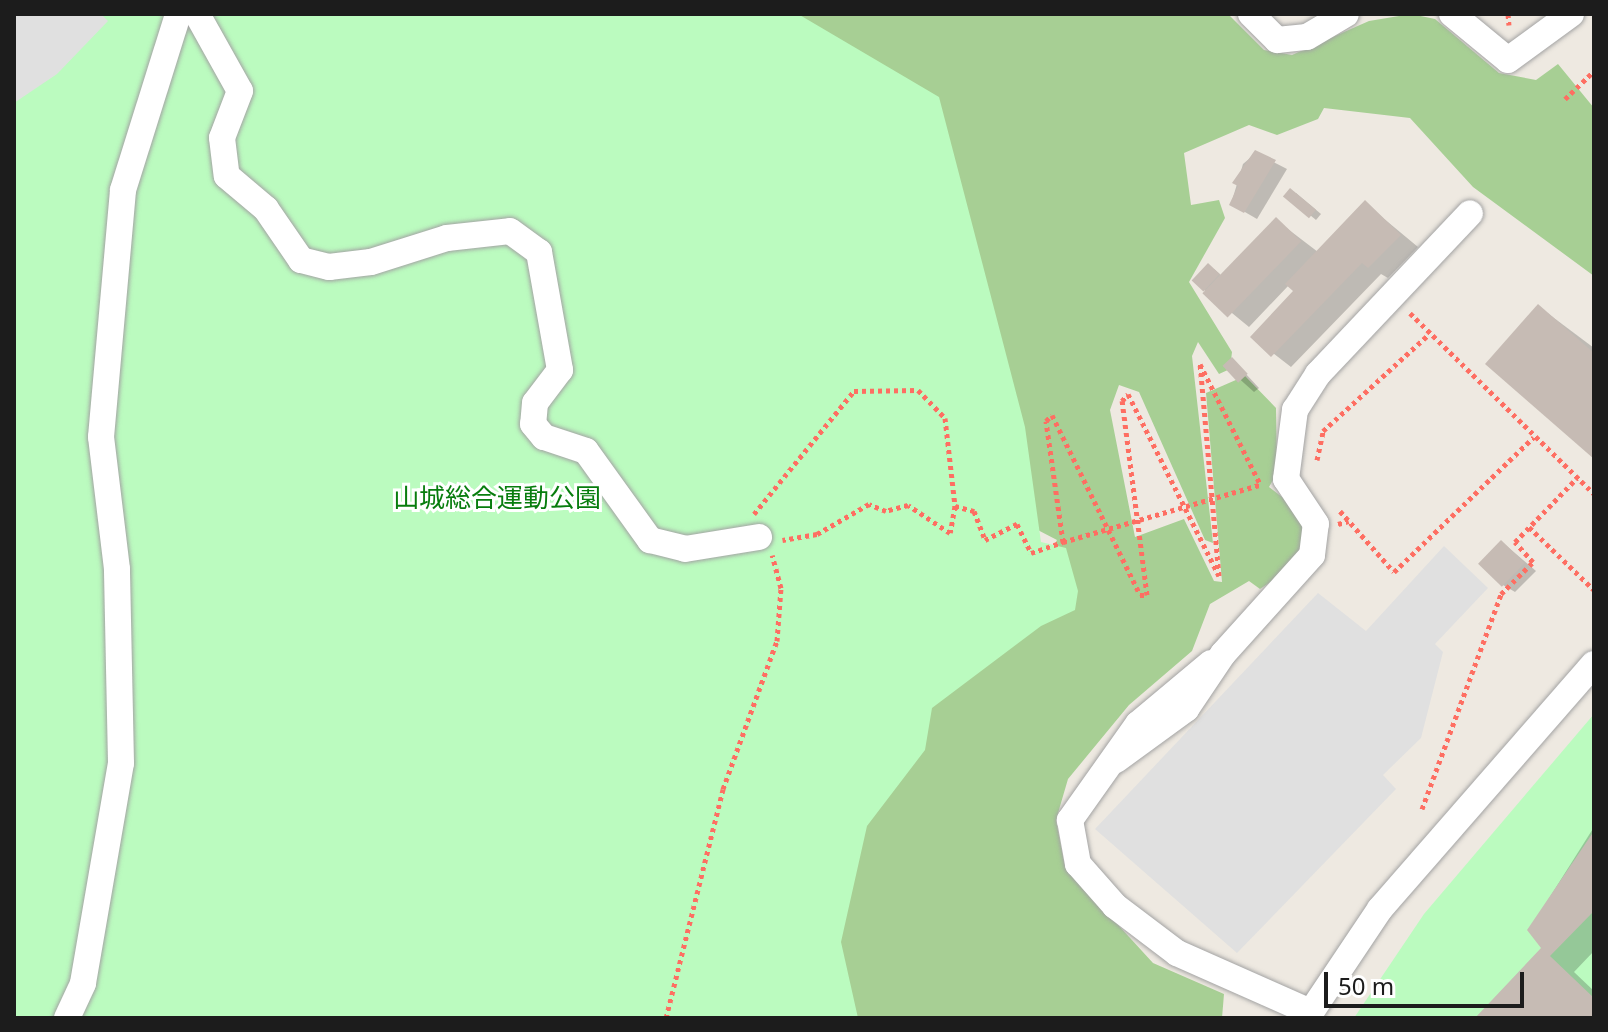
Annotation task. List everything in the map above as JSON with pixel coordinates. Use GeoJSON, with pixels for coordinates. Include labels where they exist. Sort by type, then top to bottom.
{"type":"FeatureCollection","features":[{"type":"Feature","properties":{"kind":"street"},"geometry":{"type":"LineString","coordinates":[[67,1018],[83,983],[121,763],[117,569],[101,437],[123,190],[178,14]]}},
{"type":"Feature","properties":{"kind":"street"},"geometry":{"type":"LineString","coordinates":[[197,14],[240,91],[222,138],[227,176],[266,209],[301,260],[329,267],[371,262],[447,238],[510,231],[539,252],[560,370],[535,403],[533,424],[544,437],[586,451],[650,540],[685,549],[759,537]]}},
{"type":"Feature","properties":{"kind":"street"},"geometry":{"type":"LineString","coordinates":[[1251,14],[1277,40],[1307,37],[1346,14]]}},
{"type":"Feature","properties":{"kind":"street"},"geometry":{"type":"LineString","coordinates":[[1452,14],[1508,60],[1571,14]]}},
{"type":"Feature","properties":{"kind":"street"},"geometry":{"type":"LineString","coordinates":[[1470,213],[1318,374],[1295,410],[1286,479],[1311,508],[1312,555],[1223,654],[1186,709],[1116,760],[1070,820],[1078,864],[1115,906],[1177,953],[1308,1015],[1410,873],[1594,664]]}},
{"type":"Feature","properties":{"kind":"path"},"geometry":{"type":"LineString","coordinates":[[1565,99],[1594,71]]}},
{"type":"Feature","properties":{"kind":"path"},"geometry":{"type":"LineString","coordinates":[[1392,296],[1427,336],[1594,494]]}},
{"type":"Feature","properties":{"kind":"path"},"geometry":{"type":"LineString","coordinates":[[1316,468],[1323,431],[1427,336]]}},
{"type":"Feature","properties":{"kind":"path"},"geometry":{"type":"LineString","coordinates":[[1063,542],[1046,421],[1052,415],[1140,595],[1147,595],[1122,401],[1128,394],[1219,576],[1200,364],[1265,495]]}},
{"type":"Feature","properties":{"kind":"path"},"geometry":{"type":"LineString","coordinates":[[666,1018],[723,789],[777,641],[781,588],[768,549],[793,534],[817,534],[869,504],[886,511],[908,505],[950,533],[955,506],[945,418],[918,390],[873,387],[854,391],[754,513],[759,537]]}},
{"type":"Feature","properties":{"kind":"path"},"geometry":{"type":"LineString","coordinates":[[1331,501],[1394,572],[1534,437]]}},
{"type":"Feature","properties":{"kind":"path"},"geometry":{"type":"LineString","coordinates":[[1422,809],[1501,594],[1533,562],[1515,542],[1577,478]]}},
{"type":"Feature","properties":{"kind":"path"},"geometry":{"type":"LineString","coordinates":[[955,506],[974,511],[985,540],[1017,524],[1031,553],[1270,481]]}},
{"type":"Feature","properties":{"kind":"path"},"geometry":{"type":"LineString","coordinates":[[1529,527],[1594,590]]}},
{"type":"Feature","properties":{"kind":"green space","name":"山城総合運動公園"},"geometry":{"type":"Polygon","coordinates":[[[14,14],[798,14],[939,97],[1025,427],[1041,542],[1066,548],[1078,591],[1075,610],[1041,626],[932,708],[925,750],[867,826],[841,942],[858,1018],[14,1018],[14,14]]]}},
{"type":"Feature","properties":{"kind":"green space","name":"山城総合運動公園"},"geometry":{"type":"Polygon","coordinates":[[[167,14],[1228,14],[1264,50],[1292,55],[1369,21],[1411,14],[1435,19],[1499,73],[1536,80],[1558,64],[1594,108],[1594,276],[1473,187],[1410,118],[1324,108],[1318,119],[1277,135],[1249,125],[1184,153],[1191,205],[1219,200],[1225,218],[1189,282],[1232,352],[1230,369],[1219,374],[1198,342],[1192,356],[1213,543],[1205,540],[1139,392],[1119,385],[1110,410],[1135,537],[1184,519],[1214,581],[1222,582],[1206,393],[1245,376],[1276,408],[1277,473],[1269,487],[1308,517],[1301,562],[1260,589],[1249,581],[1210,604],[1192,651],[1129,705],[1068,779],[1056,820],[1065,867],[1153,963],[1224,994],[1222,1018],[660,1018],[1048,557],[1057,540],[1030,526],[14,1018],[167,14]]]}},
{"type":"Feature","properties":{"kind":"green space"},"geometry":{"type":"Polygon","coordinates":[[[1594,714],[1594,1018],[1354,1018],[1424,914],[1594,714]]]}},
{"type":"Feature","properties":{"kind":"shaded area"},"geometry":{"type":"Polygon","coordinates":[[[14,14],[101,14],[108,21],[57,74],[14,103],[14,14]]]}},
{"type":"Feature","properties":{"kind":"shaded area"},"geometry":{"type":"Polygon","coordinates":[[[1444,546],[1488,588],[1435,644],[1443,652],[1421,738],[1383,775],[1396,789],[1237,953],[1095,829],[1318,593],[1366,631],[1444,546]]]}},
{"type":"Feature","properties":{"kind":"building"},"geometry":{"type":"Polygon","coordinates":[[[1255,150],[1276,160],[1244,213],[1229,205],[1238,186],[1232,183],[1255,150]]]}},
{"type":"Feature","properties":{"kind":"building"},"geometry":{"type":"Polygon","coordinates":[[[1290,188],[1316,210],[1309,218],[1283,196],[1290,188]]]}},
{"type":"Feature","properties":{"kind":"building"},"geometry":{"type":"Polygon","coordinates":[[[1365,200],[1401,235],[1368,268],[1362,263],[1271,357],[1250,337],[1293,291],[1285,284],[1365,200]]]}},
{"type":"Feature","properties":{"kind":"building"},"geometry":{"type":"Polygon","coordinates":[[[1276,217],[1301,241],[1228,318],[1202,293],[1276,217]]]}},
{"type":"Feature","properties":{"kind":"building"},"geometry":{"type":"Polygon","coordinates":[[[1208,263],[1220,274],[1203,291],[1192,281],[1208,263]]]}},
{"type":"Feature","properties":{"kind":"building"},"geometry":{"type":"Polygon","coordinates":[[[1538,304],[1594,353],[1594,459],[1485,364],[1538,304]]]}},
{"type":"Feature","properties":{"kind":"building"},"geometry":{"type":"Polygon","coordinates":[[[1232,357],[1248,374],[1238,383],[1222,366],[1232,357]]]}},
{"type":"Feature","properties":{"kind":"building"},"geometry":{"type":"Polygon","coordinates":[[[1501,540],[1525,563],[1502,587],[1478,564],[1501,540]]]}},
{"type":"Feature","properties":{"kind":"building"},"geometry":{"type":"Polygon","coordinates":[[[1594,831],[1594,911],[1550,956],[1594,998],[1594,1018],[1475,1018],[1541,948],[1527,930],[1594,831]]]}}]}
